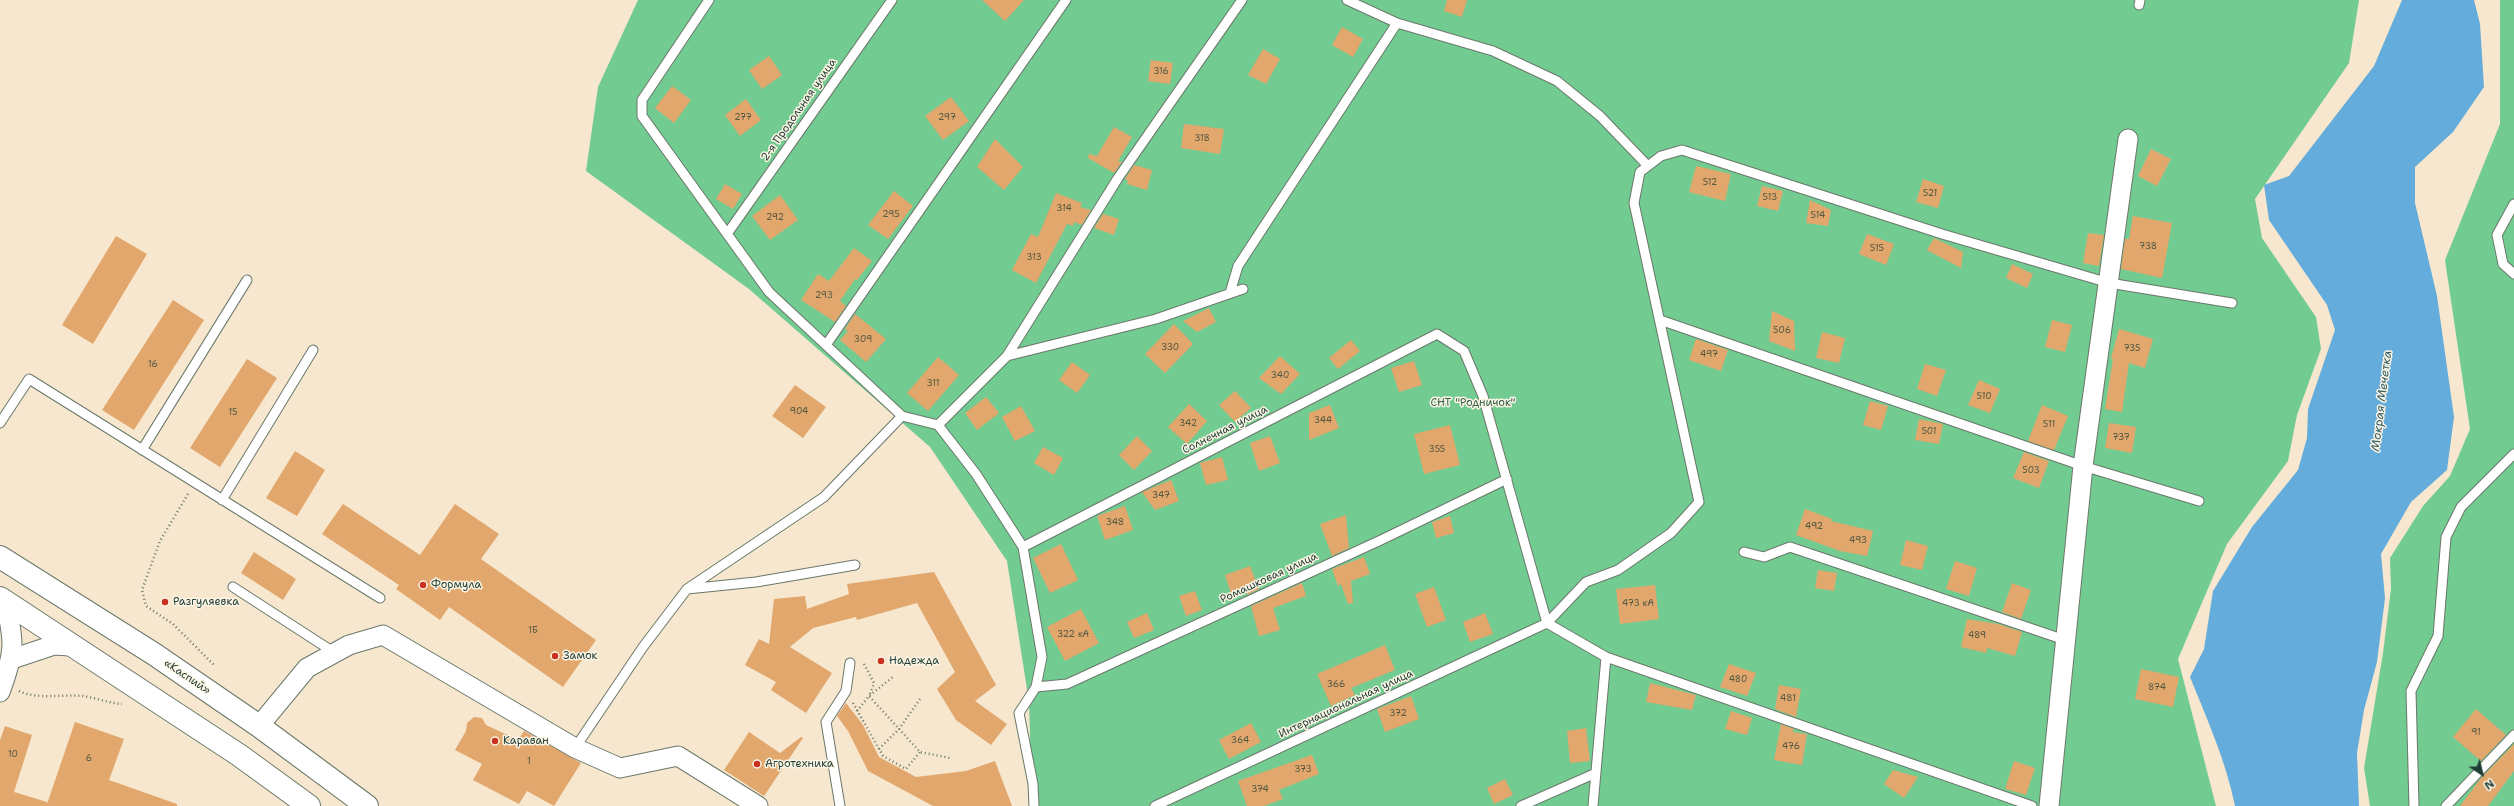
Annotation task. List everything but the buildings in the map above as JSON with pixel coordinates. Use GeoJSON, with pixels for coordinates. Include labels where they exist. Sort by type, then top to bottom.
{"type":"FeatureCollection","features":[{"type":"Feature","properties":{"kind":"highway","name":"«Каспий»"},"geometry":{"type":"LineString","coordinates":[[1,557],[154,654],[259,726],[367,806]]}},
{"type":"Feature","properties":{"kind":"highway"},"geometry":{"type":"LineString","coordinates":[[3,599],[70,646],[239,755],[309,806]]}},
{"type":"Feature","properties":{"kind":"street"},"geometry":{"type":"LineString","coordinates":[[2049,806],[2083,466],[2128,139]]}},
{"type":"Feature","properties":{"kind":"street"},"geometry":{"type":"LineString","coordinates":[[2,688],[12,659],[13,631],[3,599]]}},
{"type":"Feature","properties":{"kind":"street"},"geometry":{"type":"LineString","coordinates":[[259,726],[308,668],[349,645],[383,635],[575,748],[620,768],[678,756],[758,806]]}},
{"type":"Feature","properties":{"kind":"street"},"geometry":{"type":"LineString","coordinates":[[12,659],[54,645],[70,646]]}},
{"type":"Feature","properties":{"kind":"lane"},"geometry":{"type":"LineString","coordinates":[[709,0],[642,100],[642,116],[769,292],[902,416],[938,425],[976,474],[1023,546],[1042,657],[1036,688],[1019,714],[1033,784],[1034,806]]}},
{"type":"Feature","properties":{"kind":"lane","name":"2-я Продольная улица"},"geometry":{"type":"LineString","coordinates":[[727,234],[892,0]]}},
{"type":"Feature","properties":{"kind":"lane"},"geometry":{"type":"LineString","coordinates":[[826,345],[1066,0]]}},
{"type":"Feature","properties":{"kind":"lane"},"geometry":{"type":"LineString","coordinates":[[938,425],[1007,356],[1118,178],[1242,0]]}},
{"type":"Feature","properties":{"kind":"lane"},"geometry":{"type":"LineString","coordinates":[[1347,0],[1397,23],[1493,51],[1557,81],[1600,116],[1648,166]]}},
{"type":"Feature","properties":{"kind":"lane"},"geometry":{"type":"LineString","coordinates":[[1230,293],[1238,266],[1397,23]]}},
{"type":"Feature","properties":{"kind":"lane"},"geometry":{"type":"LineString","coordinates":[[1547,623],[1586,582],[1618,570],[1671,533],[1699,502],[1634,203],[1640,172],[1661,156],[1682,150],[1942,234],[2109,283],[2232,303]]}},
{"type":"Feature","properties":{"kind":"lane"},"geometry":{"type":"LineString","coordinates":[[2514,204],[2497,235],[2503,264],[2514,274]]}},
{"type":"Feature","properties":{"kind":"lane"},"geometry":{"type":"LineString","coordinates":[[142,450],[247,280]]}},
{"type":"Feature","properties":{"kind":"lane"},"geometry":{"type":"LineString","coordinates":[[1007,356],[1156,319],[1243,289]]}},
{"type":"Feature","properties":{"kind":"lane"},"geometry":{"type":"LineString","coordinates":[[1660,320],[2083,466],[2200,501]]}},
{"type":"Feature","properties":{"kind":"lane","name":"Солнечная улица"},"geometry":{"type":"LineString","coordinates":[[1023,546],[1437,334],[1464,351],[1483,396],[1507,479]]}},
{"type":"Feature","properties":{"kind":"lane"},"geometry":{"type":"LineString","coordinates":[[222,500],[313,350]]}},
{"type":"Feature","properties":{"kind":"lane"},"geometry":{"type":"LineString","coordinates":[[0,423],[29,379],[380,598]]}},
{"type":"Feature","properties":{"kind":"lane"},"geometry":{"type":"LineString","coordinates":[[575,748],[643,647],[687,589],[824,498],[902,416]]}},
{"type":"Feature","properties":{"kind":"lane"},"geometry":{"type":"LineString","coordinates":[[2414,806],[2411,691],[2438,636],[2446,537],[2461,507],[2514,454]]}},
{"type":"Feature","properties":{"kind":"lane"},"geometry":{"type":"LineString","coordinates":[[1507,479],[1547,623],[1606,657],[2032,806]]}},
{"type":"Feature","properties":{"kind":"lane","name":"Ромашковая улица"},"geometry":{"type":"LineString","coordinates":[[1036,688],[1067,684],[1381,540],[1507,479]]}},
{"type":"Feature","properties":{"kind":"lane"},"geometry":{"type":"LineString","coordinates":[[1744,552],[1764,558],[1790,547],[2065,640]]}},
{"type":"Feature","properties":{"kind":"lane"},"geometry":{"type":"LineString","coordinates":[[687,589],[756,582],[855,565]]}},
{"type":"Feature","properties":{"kind":"lane"},"geometry":{"type":"LineString","coordinates":[[233,587],[335,653]]}},
{"type":"Feature","properties":{"kind":"lane","name":"Интернациональная улица"},"geometry":{"type":"LineString","coordinates":[[1156,806],[1547,623]]}},
{"type":"Feature","properties":{"kind":"lane"},"geometry":{"type":"LineString","coordinates":[[1593,806],[1606,657]]}},
{"type":"Feature","properties":{"kind":"lane"},"geometry":{"type":"LineString","coordinates":[[840,806],[826,722],[846,691],[850,663]]}},
{"type":"Feature","properties":{"kind":"lane"},"geometry":{"type":"LineString","coordinates":[[2446,806],[2514,735]]}},
{"type":"Feature","properties":{"kind":"lane"},"geometry":{"type":"LineString","coordinates":[[1520,806],[1596,773]]}},
{"type":"Feature","properties":{"kind":"path"},"geometry":{"type":"LineString","coordinates":[[194,482],[160,541],[142,590],[146,606],[173,624],[214,665]]}},
{"type":"Feature","properties":{"kind":"path"},"geometry":{"type":"LineString","coordinates":[[869,696],[874,683],[863,664],[846,691],[883,756],[906,769],[920,752]]}},
{"type":"Feature","properties":{"kind":"path"},"geometry":{"type":"LineString","coordinates":[[857,711],[869,696],[894,676]]}},
{"type":"Feature","properties":{"kind":"path"},"geometry":{"type":"LineString","coordinates":[[2,688],[31,696],[58,694],[84,696],[122,704]]}},
{"type":"Feature","properties":{"kind":"path"},"geometry":{"type":"LineString","coordinates":[[869,696],[920,752],[950,758]]}},
{"type":"Feature","properties":{"kind":"path"},"geometry":{"type":"LineString","coordinates":[[879,749],[899,729],[920,699]]}},
{"type":"Feature","properties":{"kind":"green space","name":"СНТ \"Родничок\""},"geometry":{"type":"Polygon","coordinates":[[[638,0],[2359,0],[2349,63],[2255,199],[2262,238],[2316,317],[2321,349],[2297,415],[2288,461],[2227,544],[2178,659],[2216,806],[1032,806],[1029,702],[1007,561],[930,447],[749,289],[586,171],[598,87],[638,0]]]}},
{"type":"Feature","properties":{"kind":"green space"},"geometry":{"type":"Polygon","coordinates":[[[2500,0],[2514,0],[2514,806],[2370,806],[2364,768],[2383,653],[2391,589],[2390,558],[2423,506],[2450,476],[2470,429],[2445,260],[2500,124],[2500,0]]]}},
{"type":"Feature","properties":{"kind":"water","name":"Мокрая Мечетка"},"geometry":{"type":"Polygon","coordinates":[[[2402,0],[2474,0],[2480,24],[2484,87],[2453,132],[2415,167],[2415,203],[2437,296],[2454,417],[2447,470],[2411,502],[2381,554],[2385,598],[2377,662],[2364,710],[2357,753],[2359,806],[2235,806],[2227,773],[2190,677],[2204,649],[2213,591],[2252,527],[2298,470],[2307,438],[2308,409],[2335,330],[2327,305],[2269,220],[2264,185],[2289,176],[2374,66],[2402,0]]]}},
{"type":"Feature","properties":{"kind":"place","name":"Формула"},"geometry":{"type":"Point","coordinates":[423,585]}},
{"type":"Feature","properties":{"kind":"place","name":"Разгуляевка"},"geometry":{"type":"Point","coordinates":[165,602]}},
{"type":"Feature","properties":{"kind":"place","name":"Замок"},"geometry":{"type":"Point","coordinates":[555,656]}},
{"type":"Feature","properties":{"kind":"place","name":"Надежда"},"geometry":{"type":"Point","coordinates":[881,661]}},
{"type":"Feature","properties":{"kind":"place","name":"Караван"},"geometry":{"type":"Point","coordinates":[495,741]}},
{"type":"Feature","properties":{"kind":"place","name":"Агротехника"},"geometry":{"type":"Point","coordinates":[757,764]}}]}
